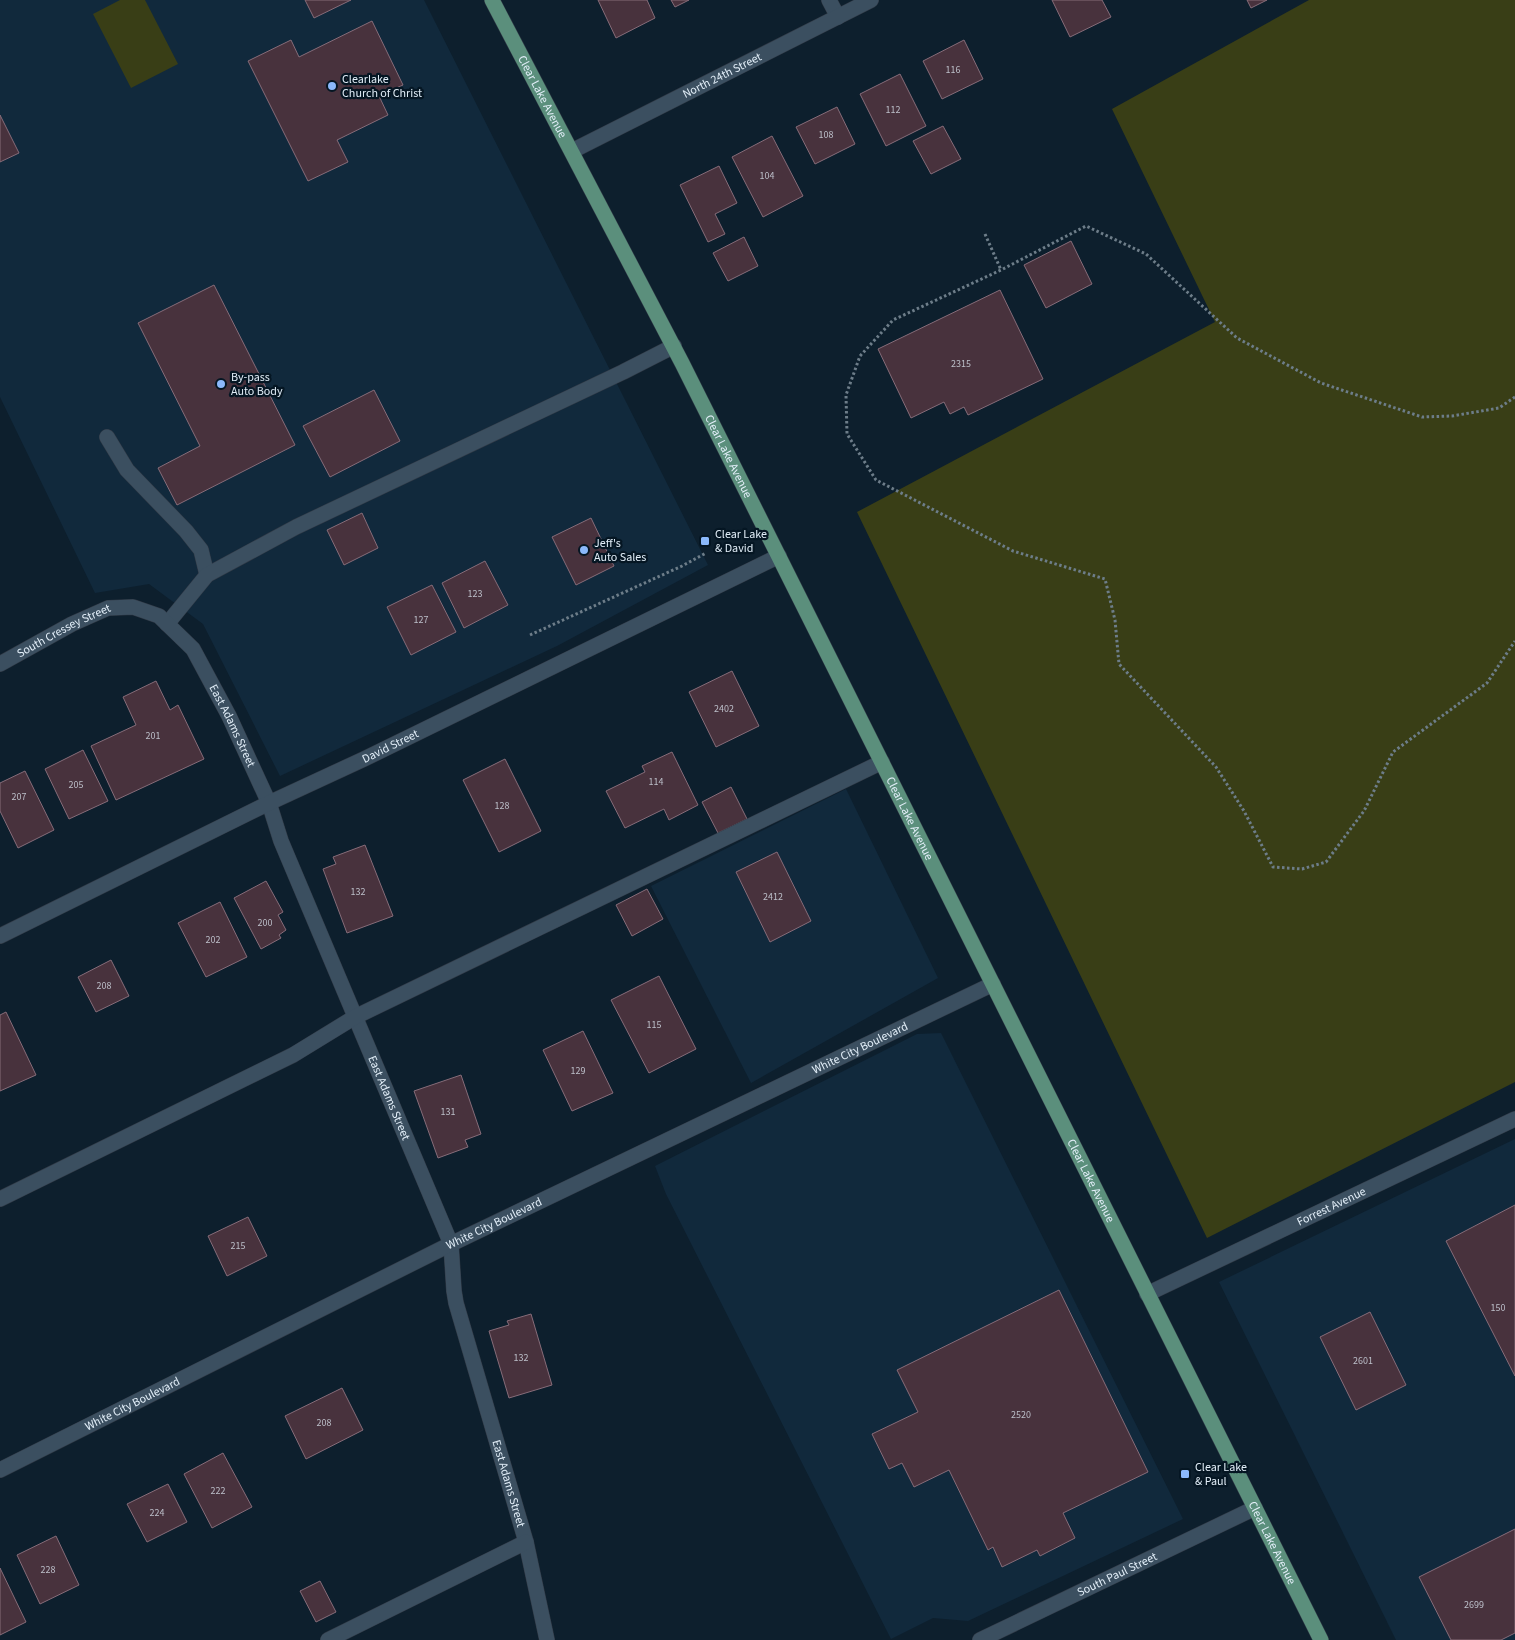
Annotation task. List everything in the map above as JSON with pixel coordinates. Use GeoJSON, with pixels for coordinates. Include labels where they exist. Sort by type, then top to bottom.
{"type":"FeatureCollection","features":[{"type":"Feature","properties":{"kind":"main road","name":"Clear Lake Avenue"},"geometry":{"type":"LineString","coordinates":[[492,0],[674,346],[1321,1640]]}},
{"type":"Feature","properties":{"kind":"street"},"geometry":{"type":"LineString","coordinates":[[829,0],[838,17]]}},
{"type":"Feature","properties":{"kind":"street","name":"North 24th Street"},"geometry":{"type":"LineString","coordinates":[[572,151],[870,0]]}},
{"type":"Feature","properties":{"kind":"street"},"geometry":{"type":"LineString","coordinates":[[167,624],[207,575],[296,527],[674,346]]}},
{"type":"Feature","properties":{"kind":"street"},"geometry":{"type":"LineString","coordinates":[[107,437],[127,470],[186,531],[201,550],[207,575]]}},
{"type":"Feature","properties":{"kind":"street","name":"David Street"},"geometry":{"type":"LineString","coordinates":[[0,936],[269,803],[364,759],[779,556]]}},
{"type":"Feature","properties":{"kind":"street","name":"East Adams Street"},"geometry":{"type":"LineString","coordinates":[[132,607],[158,616],[193,649],[229,716],[269,803],[281,841],[432,1196],[451,1244],[456,1303],[526,1542],[547,1640]]}},
{"type":"Feature","properties":{"kind":"street","name":"South Cressey Street"},"geometry":{"type":"LineString","coordinates":[[0,664],[72,624],[108,608],[132,607]]}},
{"type":"Feature","properties":{"kind":"street"},"geometry":{"type":"LineString","coordinates":[[0,1200],[293,1055],[355,1017],[882,762]]}},
{"type":"Feature","properties":{"kind":"street","name":"White City Boulevard"},"geometry":{"type":"LineString","coordinates":[[0,1470],[451,1244],[993,984]]}},
{"type":"Feature","properties":{"kind":"street","name":"Forrest Avenue"},"geometry":{"type":"LineString","coordinates":[[1148,1294],[1515,1119]]}},
{"type":"Feature","properties":{"kind":"street","name":"South Paul Street"},"geometry":{"type":"LineString","coordinates":[[980,1640],[1255,1508]]}},
{"type":"Feature","properties":{"kind":"street"},"geometry":{"type":"LineString","coordinates":[[328,1640],[526,1542]]}},
{"type":"Feature","properties":{"kind":"path"},"geometry":{"type":"LineString","coordinates":[[1515,397],[1499,408],[1452,416],[1422,417],[1321,383],[1237,338],[1146,254],[1086,226],[1001,270],[893,320],[860,356],[846,395],[847,434],[876,480],[1013,551],[1105,578],[1115,620],[1119,664],[1216,767],[1244,811],[1273,867],[1302,870],[1326,862],[1364,811],[1393,752],[1487,683],[1515,641]]}},
{"type":"Feature","properties":{"kind":"path"},"geometry":{"type":"LineString","coordinates":[[985,234],[1001,270]]}},
{"type":"Feature","properties":{"kind":"path"},"geometry":{"type":"LineString","coordinates":[[530,635],[682,566],[706,553]]}},
{"type":"Feature","properties":{"kind":"shaded area"},"geometry":{"type":"Polygon","coordinates":[[[0,0],[424,0],[708,565],[557,646],[280,776],[203,624],[149,584],[95,593],[0,397],[0,0]]]}},
{"type":"Feature","properties":{"kind":"shaded area"},"geometry":{"type":"Polygon","coordinates":[[[846,789],[938,978],[751,1083],[651,886],[846,789]]]}},
{"type":"Feature","properties":{"kind":"shaded area"},"geometry":{"type":"Polygon","coordinates":[[[941,1033],[1183,1519],[968,1621],[933,1618],[891,1639],[666,1194],[655,1166],[917,1034],[941,1033]]]}},
{"type":"Feature","properties":{"kind":"shaded area"},"geometry":{"type":"Polygon","coordinates":[[[1515,1139],[1515,1640],[1396,1640],[1219,1282],[1515,1139]]]}},
{"type":"Feature","properties":{"kind":"green space"},"geometry":{"type":"Polygon","coordinates":[[[120,0],[145,0],[178,64],[131,88],[93,14],[120,0]]]}},
{"type":"Feature","properties":{"kind":"green space"},"geometry":{"type":"Polygon","coordinates":[[[1309,0],[1515,0],[1515,1082],[1207,1238],[857,512],[1215,322],[1112,109],[1309,0]]]}},
{"type":"Feature","properties":{"kind":"building"},"geometry":{"type":"Polygon","coordinates":[[[305,0],[351,0],[314,18],[305,0]]]}},
{"type":"Feature","properties":{"kind":"building"},"geometry":{"type":"Polygon","coordinates":[[[598,0],[647,0],[655,18],[616,38],[598,0]]]}},
{"type":"Feature","properties":{"kind":"building"},"geometry":{"type":"Polygon","coordinates":[[[671,0],[689,0],[675,7],[671,0]]]}},
{"type":"Feature","properties":{"kind":"building"},"geometry":{"type":"Polygon","coordinates":[[[1052,0],[1102,0],[1111,17],[1070,37],[1052,0]]]}},
{"type":"Feature","properties":{"kind":"building"},"geometry":{"type":"Polygon","coordinates":[[[1247,0],[1267,0],[1251,8],[1247,0]]]}},
{"type":"Feature","properties":{"kind":"building"},"geometry":{"type":"Polygon","coordinates":[[[372,21],[403,85],[379,96],[388,115],[337,140],[348,162],[308,181],[248,61],[291,40],[299,57],[372,21]]]}},
{"type":"Feature","properties":{"kind":"building"},"geometry":{"type":"Polygon","coordinates":[[[964,40],[983,79],[942,99],[923,61],[964,40]]]}},
{"type":"Feature","properties":{"kind":"building"},"geometry":{"type":"Polygon","coordinates":[[[900,74],[926,126],[886,146],[860,94],[900,74]]]}},
{"type":"Feature","properties":{"kind":"building"},"geometry":{"type":"Polygon","coordinates":[[[837,107],[855,144],[815,164],[796,127],[837,107]]]}},
{"type":"Feature","properties":{"kind":"building"},"geometry":{"type":"Polygon","coordinates":[[[0,115],[19,153],[0,162],[0,115]]]}},
{"type":"Feature","properties":{"kind":"building"},"geometry":{"type":"Polygon","coordinates":[[[943,126],[961,159],[931,174],[913,141],[943,126]]]}},
{"type":"Feature","properties":{"kind":"building"},"geometry":{"type":"Polygon","coordinates":[[[772,136],[803,196],[763,217],[732,157],[772,136]]]}},
{"type":"Feature","properties":{"kind":"building"},"geometry":{"type":"Polygon","coordinates":[[[719,166],[737,203],[715,214],[725,234],[708,242],[680,185],[719,166]]]}},
{"type":"Feature","properties":{"kind":"building"},"geometry":{"type":"Polygon","coordinates":[[[744,237],[758,266],[728,281],[713,253],[744,237]]]}},
{"type":"Feature","properties":{"kind":"building"},"geometry":{"type":"Polygon","coordinates":[[[1071,241],[1092,284],[1046,308],[1024,265],[1071,241]]]}},
{"type":"Feature","properties":{"kind":"building"},"geometry":{"type":"Polygon","coordinates":[[[214,285],[295,445],[177,505],[158,468],[200,446],[138,323],[214,285]]]}},
{"type":"Feature","properties":{"kind":"building"},"geometry":{"type":"Polygon","coordinates":[[[1000,290],[1043,379],[968,415],[964,407],[950,414],[944,402],[911,418],[878,349],[1000,290]]]}},
{"type":"Feature","properties":{"kind":"building"},"geometry":{"type":"Polygon","coordinates":[[[374,390],[400,441],[330,477],[303,426],[374,390]]]}},
{"type":"Feature","properties":{"kind":"building"},"geometry":{"type":"Polygon","coordinates":[[[362,513],[378,548],[344,565],[327,530],[362,513]]]}},
{"type":"Feature","properties":{"kind":"building"},"geometry":{"type":"Polygon","coordinates":[[[591,518],[614,566],[576,585],[552,537],[591,518]]]}},
{"type":"Feature","properties":{"kind":"building"},"geometry":{"type":"Polygon","coordinates":[[[485,561],[508,605],[464,628],[442,583],[485,561]]]}},
{"type":"Feature","properties":{"kind":"building"},"geometry":{"type":"Polygon","coordinates":[[[432,585],[456,632],[411,655],[387,607],[432,585]]]}},
{"type":"Feature","properties":{"kind":"building"},"geometry":{"type":"Polygon","coordinates":[[[732,671],[759,726],[716,747],[689,692],[732,671]]]}},
{"type":"Feature","properties":{"kind":"building"},"geometry":{"type":"Polygon","coordinates":[[[156,681],[170,710],[178,705],[204,759],[116,800],[91,746],[136,725],[123,697],[156,681]]]}},
{"type":"Feature","properties":{"kind":"building"},"geometry":{"type":"Polygon","coordinates":[[[83,750],[108,801],[69,819],[45,769],[83,750]]]}},
{"type":"Feature","properties":{"kind":"building"},"geometry":{"type":"Polygon","coordinates":[[[672,752],[698,805],[669,820],[664,809],[625,828],[606,791],[645,772],[642,766],[672,752]]]}},
{"type":"Feature","properties":{"kind":"building"},"geometry":{"type":"Polygon","coordinates":[[[505,759],[541,831],[499,852],[463,780],[505,759]]]}},
{"type":"Feature","properties":{"kind":"building"},"geometry":{"type":"Polygon","coordinates":[[[25,771],[54,830],[18,848],[0,811],[0,783],[25,771]]]}},
{"type":"Feature","properties":{"kind":"building"},"geometry":{"type":"Polygon","coordinates":[[[731,787],[747,819],[718,833],[702,802],[731,787]]]}},
{"type":"Feature","properties":{"kind":"building"},"geometry":{"type":"Polygon","coordinates":[[[365,845],[393,916],[347,933],[323,869],[336,864],[333,857],[365,845]]]}},
{"type":"Feature","properties":{"kind":"building"},"geometry":{"type":"Polygon","coordinates":[[[777,852],[811,921],[770,942],[736,872],[777,852]]]}},
{"type":"Feature","properties":{"kind":"building"},"geometry":{"type":"Polygon","coordinates":[[[266,881],[283,912],[278,915],[286,930],[279,935],[281,938],[261,949],[234,898],[266,881]]]}},
{"type":"Feature","properties":{"kind":"building"},"geometry":{"type":"Polygon","coordinates":[[[647,889],[663,919],[632,936],[616,905],[647,889]]]}},
{"type":"Feature","properties":{"kind":"building"},"geometry":{"type":"Polygon","coordinates":[[[220,902],[247,957],[206,977],[178,923],[220,902]]]}},
{"type":"Feature","properties":{"kind":"building"},"geometry":{"type":"Polygon","coordinates":[[[111,960],[129,996],[96,1012],[78,977],[111,960]]]}},
{"type":"Feature","properties":{"kind":"building"},"geometry":{"type":"Polygon","coordinates":[[[659,976],[696,1049],[649,1073],[611,1000],[659,976]]]}},
{"type":"Feature","properties":{"kind":"building"},"geometry":{"type":"Polygon","coordinates":[[[6,1012],[36,1075],[0,1091],[0,1015],[6,1012]]]}},
{"type":"Feature","properties":{"kind":"building"},"geometry":{"type":"Polygon","coordinates":[[[583,1031],[613,1093],[572,1111],[543,1050],[583,1031]]]}},
{"type":"Feature","properties":{"kind":"building"},"geometry":{"type":"Polygon","coordinates":[[[461,1075],[481,1134],[465,1140],[468,1147],[438,1158],[414,1091],[461,1075]]]}},
{"type":"Feature","properties":{"kind":"building"},"geometry":{"type":"Polygon","coordinates":[[[1515,1205],[1515,1376],[1446,1241],[1515,1205]]]}},
{"type":"Feature","properties":{"kind":"building"},"geometry":{"type":"Polygon","coordinates":[[[248,1217],[267,1256],[227,1276],[208,1236],[248,1217]]]}},
{"type":"Feature","properties":{"kind":"building"},"geometry":{"type":"Polygon","coordinates":[[[1059,1290],[1148,1472],[1063,1513],[1075,1538],[1040,1556],[1037,1550],[1002,1567],[993,1547],[988,1550],[949,1470],[914,1487],[902,1463],[889,1469],[872,1434],[918,1412],[897,1370],[1059,1290]]]}},
{"type":"Feature","properties":{"kind":"building"},"geometry":{"type":"Polygon","coordinates":[[[1370,1312],[1406,1385],[1356,1410],[1320,1337],[1370,1312]]]}},
{"type":"Feature","properties":{"kind":"building"},"geometry":{"type":"Polygon","coordinates":[[[531,1314],[552,1385],[509,1398],[489,1331],[509,1325],[507,1321],[531,1314]]]}},
{"type":"Feature","properties":{"kind":"building"},"geometry":{"type":"Polygon","coordinates":[[[342,1388],[363,1430],[306,1459],[285,1416],[342,1388]]]}},
{"type":"Feature","properties":{"kind":"building"},"geometry":{"type":"Polygon","coordinates":[[[223,1453],[252,1507],[212,1528],[184,1474],[223,1453]]]}},
{"type":"Feature","properties":{"kind":"building"},"geometry":{"type":"Polygon","coordinates":[[[168,1484],[187,1522],[147,1542],[127,1504],[168,1484]]]}},
{"type":"Feature","properties":{"kind":"building"},"geometry":{"type":"Polygon","coordinates":[[[1515,1529],[1515,1633],[1501,1640],[1451,1640],[1419,1577],[1515,1529]]]}},
{"type":"Feature","properties":{"kind":"building"},"geometry":{"type":"Polygon","coordinates":[[[56,1536],[79,1585],[40,1604],[17,1555],[56,1536]]]}},
{"type":"Feature","properties":{"kind":"building"},"geometry":{"type":"Polygon","coordinates":[[[0,1568],[26,1622],[0,1635],[0,1568]]]}},
{"type":"Feature","properties":{"kind":"building"},"geometry":{"type":"Polygon","coordinates":[[[320,1581],[336,1612],[316,1622],[300,1591],[320,1581]]]}},
{"type":"Feature","properties":{"kind":"place","name":"Clearlake Church of Christ"},"geometry":{"type":"Point","coordinates":[332,86]}},
{"type":"Feature","properties":{"kind":"place","name":"By-pass Auto Body"},"geometry":{"type":"Point","coordinates":[221,384]}},
{"type":"Feature","properties":{"kind":"place","name":"Clear Lake & David"},"geometry":{"type":"Point","coordinates":[705,541]}},
{"type":"Feature","properties":{"kind":"place","name":"Jeff's Auto Sales"},"geometry":{"type":"Point","coordinates":[584,550]}},
{"type":"Feature","properties":{"kind":"place","name":"Clear Lake & Paul"},"geometry":{"type":"Point","coordinates":[1185,1474]}}]}
